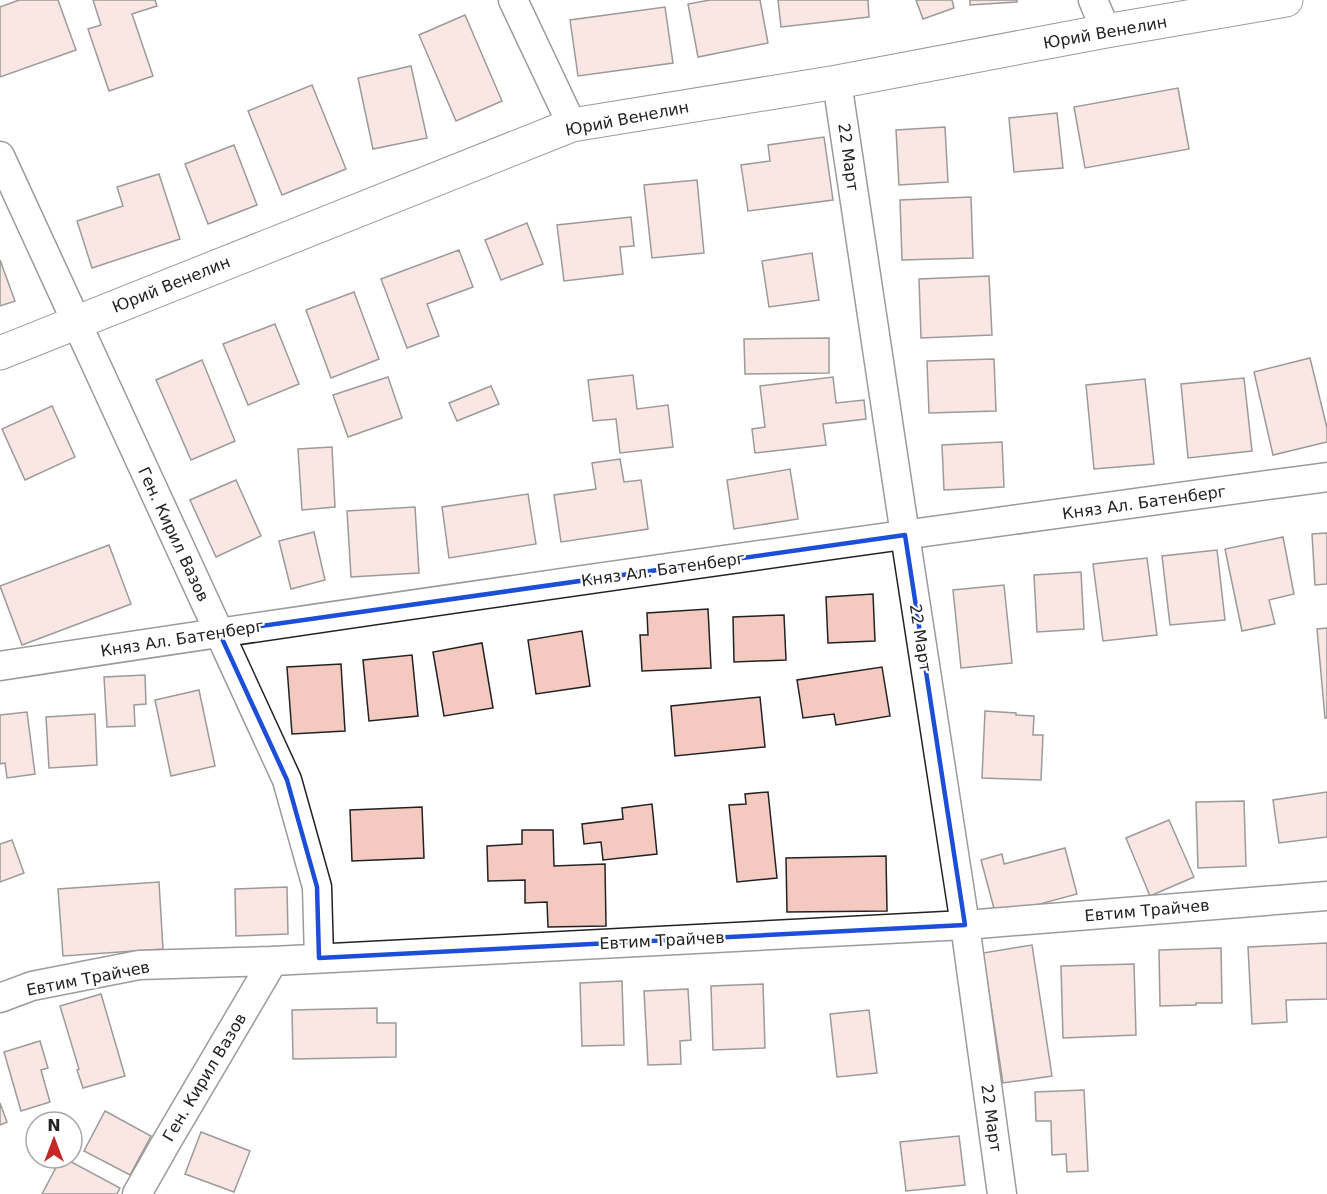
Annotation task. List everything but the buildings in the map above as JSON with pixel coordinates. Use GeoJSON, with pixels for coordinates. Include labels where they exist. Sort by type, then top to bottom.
{"type":"FeatureCollection","features":[{"type":"Feature","properties":{"kind":"street"},"geometry":{"type":"LineString","coordinates":[[513,0],[572,125]]}},
{"type":"Feature","properties":{"kind":"street"},"geometry":{"type":"LineString","coordinates":[[1093,0],[1106,31]]}},
{"type":"Feature","properties":{"kind":"street","name":"Юрий Венелин"},"geometry":{"type":"LineString","coordinates":[[0,353],[572,125],[837,82],[1106,31],[1286,0]]}},
{"type":"Feature","properties":{"kind":"street","name":"22 Март"},"geometry":{"type":"LineString","coordinates":[[837,82],[965,925],[1002,1194]]}},
{"type":"Feature","properties":{"kind":"street","name":"Ген. Кирил Вазов"},"geometry":{"type":"LineString","coordinates":[[0,156],[287,780],[317,887],[319,958]]}},
{"type":"Feature","properties":{"kind":"street","name":"Княз Ал. Батенберг"},"geometry":{"type":"LineString","coordinates":[[0,666],[219,632],[1327,477]]}},
{"type":"Feature","properties":{"kind":"street","name":"Евтим Трайчев"},"geometry":{"type":"LineString","coordinates":[[0,998],[32,986],[139,965],[273,961],[965,925],[1327,896]]}},
{"type":"Feature","properties":{"kind":"street","name":"Ген. Кирил Вазов"},"geometry":{"type":"LineString","coordinates":[[137,1194],[273,961]]}},
{"type":"Feature","properties":{"kind":"highlighted area"},"geometry":{"type":"Polygon","coordinates":[[[905,535],[965,925],[319,958],[317,887],[287,780],[219,632],[905,535]]]}}]}
